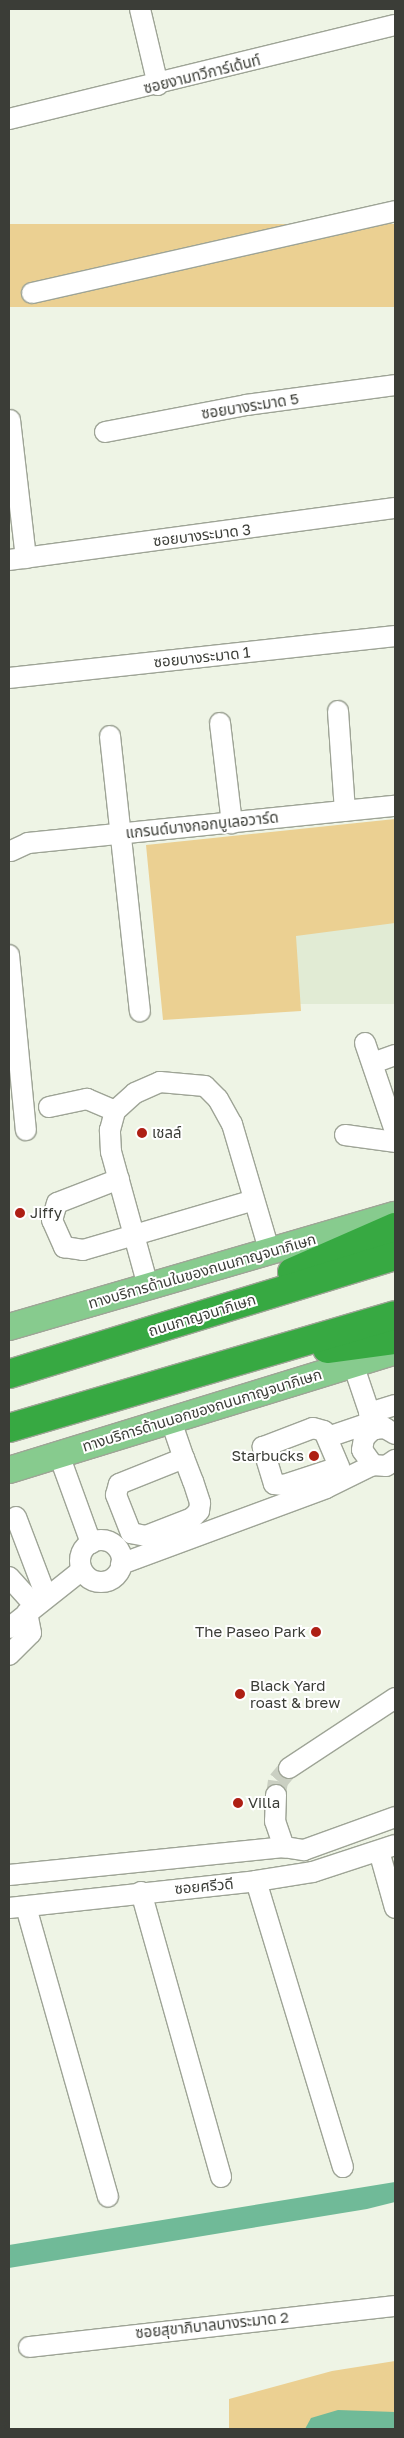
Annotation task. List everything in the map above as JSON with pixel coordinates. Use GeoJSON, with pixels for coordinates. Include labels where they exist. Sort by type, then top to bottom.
{"type":"FeatureCollection","features":[{"type":"Feature","properties":{"kind":"highway"},"geometry":{"type":"LineString","coordinates":[[172,1324],[395,1227]]}},
{"type":"Feature","properties":{"kind":"highway","name":"ถนนกาญจนาภิเษก"},"geometry":{"type":"LineString","coordinates":[[9,1374],[395,1256]]}},
{"type":"Feature","properties":{"kind":"highway"},"geometry":{"type":"LineString","coordinates":[[9,1428],[395,1315]]}},
{"type":"Feature","properties":{"kind":"highway"},"geometry":{"type":"LineString","coordinates":[[242,1360],[395,1340]]}},
{"type":"Feature","properties":{"kind":"main road","name":"ทางบริการด้านในของถนนกาญจนาภิเษก"},"geometry":{"type":"LineString","coordinates":[[9,1327],[395,1216]]}},
{"type":"Feature","properties":{"kind":"main road","name":"ทางบริการด้านนอกของถนนกาญจนาภิเษก"},"geometry":{"type":"LineString","coordinates":[[9,1470],[395,1351]]}},
{"type":"Feature","properties":{"kind":"street"},"geometry":{"type":"LineString","coordinates":[[140,9],[158,85]]}},
{"type":"Feature","properties":{"kind":"street","name":"ซอยงามทวีการ์เด้นท์"},"geometry":{"type":"LineString","coordinates":[[9,119],[158,85],[395,25]]}},
{"type":"Feature","properties":{"kind":"street"},"geometry":{"type":"LineString","coordinates":[[32,293],[395,211]]}},
{"type":"Feature","properties":{"kind":"street","name":"ซอยบางระมาด 5"},"geometry":{"type":"LineString","coordinates":[[105,432],[246,405],[395,385]]}},
{"type":"Feature","properties":{"kind":"street"},"geometry":{"type":"LineString","coordinates":[[10,420],[17,559]]}},
{"type":"Feature","properties":{"kind":"street","name":"ซอยบางระมาด 3"},"geometry":{"type":"LineString","coordinates":[[17,559],[395,508]]}},
{"type":"Feature","properties":{"kind":"street","name":"ซอยบางระมาด 1"},"geometry":{"type":"LineString","coordinates":[[9,678],[395,636]]}},
{"type":"Feature","properties":{"kind":"street"},"geometry":{"type":"LineString","coordinates":[[338,711],[345,811]]}},
{"type":"Feature","properties":{"kind":"street"},"geometry":{"type":"LineString","coordinates":[[220,723],[232,823]]}},
{"type":"Feature","properties":{"kind":"street"},"geometry":{"type":"LineString","coordinates":[[110,736],[140,1011]]}},
{"type":"Feature","properties":{"kind":"street","name":"แกรนด์บางกอกบูเลอวาร์ด"},"geometry":{"type":"LineString","coordinates":[[10,854],[28,843],[395,806]]}},
{"type":"Feature","properties":{"kind":"street"},"geometry":{"type":"LineString","coordinates":[[9,963],[26,1130]]}},
{"type":"Feature","properties":{"kind":"street"},"geometry":{"type":"LineString","coordinates":[[365,1042],[395,1131]]}},
{"type":"Feature","properties":{"kind":"street"},"geometry":{"type":"LineString","coordinates":[[373,1063],[395,1055]]}},
{"type":"Feature","properties":{"kind":"street"},"geometry":{"type":"LineString","coordinates":[[148,1286],[111,1152],[115,1111],[135,1093],[160,1082],[205,1086],[232,1124],[270,1253]]}},
{"type":"Feature","properties":{"kind":"street"},"geometry":{"type":"LineString","coordinates":[[49,1107],[87,1099],[115,1111]]}},
{"type":"Feature","properties":{"kind":"street"},"geometry":{"type":"LineString","coordinates":[[345,1135],[395,1142]]}},
{"type":"Feature","properties":{"kind":"street"},"geometry":{"type":"LineString","coordinates":[[119,1180],[65,1197],[51,1211],[52,1220],[59,1239],[73,1250],[135,1235],[254,1200]]}},
{"type":"Feature","properties":{"kind":"street"},"geometry":{"type":"LineString","coordinates":[[353,1364],[372,1421],[395,1434]]}},
{"type":"Feature","properties":{"kind":"street"},"geometry":{"type":"LineString","coordinates":[[328,1437],[372,1421],[395,1405]]}},
{"type":"Feature","properties":{"kind":"street"},"geometry":{"type":"LineString","coordinates":[[171,1421],[200,1503],[198,1513],[146,1536],[133,1535],[116,1495],[119,1484],[184,1458]]}},
{"type":"Feature","properties":{"kind":"street"},"geometry":{"type":"LineString","coordinates":[[372,1421],[364,1438],[382,1464]]}},
{"type":"Feature","properties":{"kind":"street"},"geometry":{"type":"LineString","coordinates":[[339,1466],[328,1437],[316,1427],[268,1443],[262,1452],[278,1486],[339,1466],[382,1464]]}},
{"type":"Feature","properties":{"kind":"street"},"geometry":{"type":"LineString","coordinates":[[59,1455],[91,1543]]}},
{"type":"Feature","properties":{"kind":"street"},"geometry":{"type":"LineString","coordinates":[[121,1564],[326,1488],[382,1464]]}},
{"type":"Feature","properties":{"kind":"street"},"geometry":{"type":"LineString","coordinates":[[9,1655],[30,1636],[36,1604],[16,1517]]}},
{"type":"Feature","properties":{"kind":"street"},"geometry":{"type":"LineString","coordinates":[[101,1540],[114,1546],[121,1564],[116,1576],[104,1582],[91,1580],[82,1570],[80,1556],[91,1543],[101,1540]]}},
{"type":"Feature","properties":{"kind":"street"},"geometry":{"type":"LineString","coordinates":[[9,1628],[36,1604],[82,1570]]}},
{"type":"Feature","properties":{"kind":"street"},"geometry":{"type":"LineString","coordinates":[[9,1577],[36,1604]]}},
{"type":"Feature","properties":{"kind":"street"},"geometry":{"type":"LineString","coordinates":[[289,1768],[395,1698]]}},
{"type":"Feature","properties":{"kind":"street"},"geometry":{"type":"LineString","coordinates":[[276,1795],[275,1821],[284,1848]]}},
{"type":"Feature","properties":{"kind":"street"},"geometry":{"type":"LineString","coordinates":[[10,1871],[284,1848],[319,1847],[395,1817]]}},
{"type":"Feature","properties":{"kind":"street"},"geometry":{"type":"LineString","coordinates":[[387,1848],[395,1908]]}},
{"type":"Feature","properties":{"kind":"street","name":"ซอยศรีวดี"},"geometry":{"type":"LineString","coordinates":[[17,1908],[141,1892],[256,1881],[313,1872],[387,1848]]}},
{"type":"Feature","properties":{"kind":"street"},"geometry":{"type":"LineString","coordinates":[[256,1881],[343,2167]]}},
{"type":"Feature","properties":{"kind":"street"},"geometry":{"type":"LineString","coordinates":[[141,1892],[221,2177]]}},
{"type":"Feature","properties":{"kind":"street"},"geometry":{"type":"LineString","coordinates":[[17,1908],[108,2198]]}},
{"type":"Feature","properties":{"kind":"street","name":"ซอยสุขาภิบาลบางระมาด 2"},"geometry":{"type":"LineString","coordinates":[[29,2347],[395,2306]]}},
{"type":"Feature","properties":{"kind":"shaded area"},"geometry":{"type":"Polygon","coordinates":[[[9,224],[395,224],[395,307],[9,307],[9,224]]]}},
{"type":"Feature","properties":{"kind":"shaded area"},"geometry":{"type":"Polygon","coordinates":[[[395,819],[395,923],[296,936],[301,1011],[163,1020],[146,845],[395,819]]]}},
{"type":"Feature","properties":{"kind":"shaded area"},"geometry":{"type":"Polygon","coordinates":[[[295,923],[395,923],[395,1004],[295,1004],[295,923]]]}},
{"type":"Feature","properties":{"kind":"shaded area"},"geometry":{"type":"Polygon","coordinates":[[[395,2182],[395,2202],[367,2209],[9,2268],[9,2245],[395,2182]]]}},
{"type":"Feature","properties":{"kind":"shaded area"},"geometry":{"type":"Polygon","coordinates":[[[395,2361],[395,2429],[229,2429],[229,2399],[332,2371],[395,2361]]]}},
{"type":"Feature","properties":{"kind":"shaded area"},"geometry":{"type":"Polygon","coordinates":[[[338,2410],[395,2412],[395,2429],[305,2429],[311,2418],[338,2410]]]}},
{"type":"Feature","properties":{"kind":"tunnel"},"geometry":{"type":"LineString","coordinates":[[276,1795],[278,1781],[289,1768]]}},
{"type":"Feature","properties":{"kind":"place","name":"เชลล์"},"geometry":{"type":"Point","coordinates":[142,1133]}},
{"type":"Feature","properties":{"kind":"place","name":"Jiffy"},"geometry":{"type":"Point","coordinates":[20,1213]}},
{"type":"Feature","properties":{"kind":"place","name":"Starbucks"},"geometry":{"type":"Point","coordinates":[314,1456]}},
{"type":"Feature","properties":{"kind":"place","name":"The Paseo Park"},"geometry":{"type":"Point","coordinates":[316,1632]}},
{"type":"Feature","properties":{"kind":"place","name":"Black Yard roast & brew"},"geometry":{"type":"Point","coordinates":[240,1694]}},
{"type":"Feature","properties":{"kind":"place","name":"Villa"},"geometry":{"type":"Point","coordinates":[238,1803]}}]}
